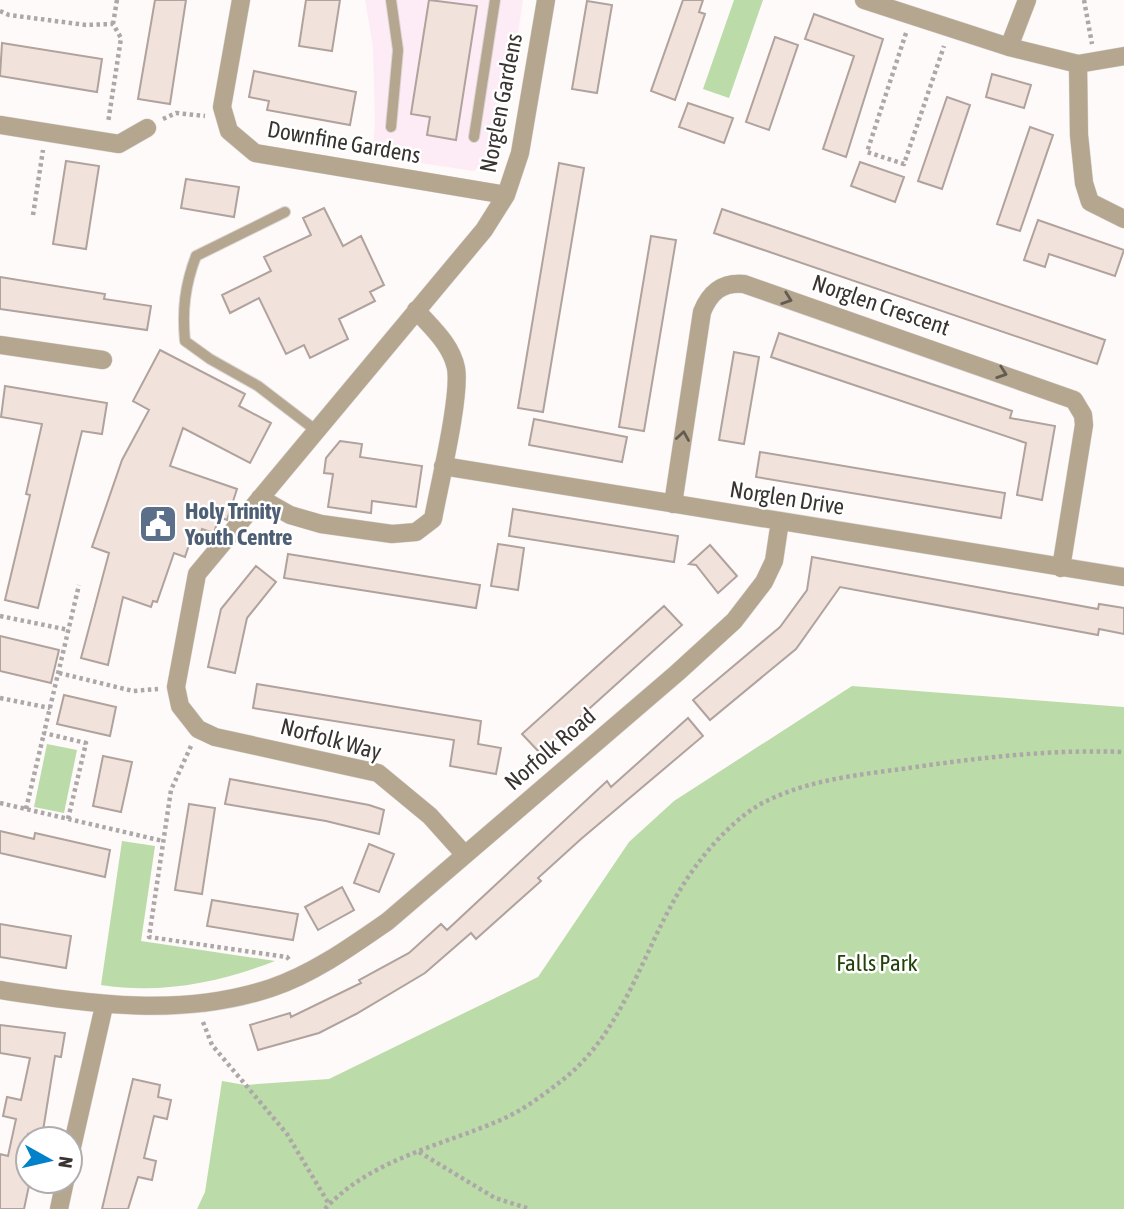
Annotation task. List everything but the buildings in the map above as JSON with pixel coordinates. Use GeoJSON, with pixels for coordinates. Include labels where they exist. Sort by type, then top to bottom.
{"type":"FeatureCollection","features":[{"type":"Feature","properties":{"kind":"street"},"geometry":{"type":"LineString","coordinates":[[226,119],[222,107],[241,0]]}},
{"type":"Feature","properties":{"kind":"street","name":"Norglen Gardens"},"geometry":{"type":"LineString","coordinates":[[176,687],[197,574],[484,230],[506,195],[520,153],[546,0]]}},
{"type":"Feature","properties":{"kind":"street"},"geometry":{"type":"LineString","coordinates":[[864,0],[1009,47],[1086,62],[1124,56]]}},
{"type":"Feature","properties":{"kind":"street"},"geometry":{"type":"LineString","coordinates":[[1009,47],[1027,0]]}},
{"type":"Feature","properties":{"kind":"street"},"geometry":{"type":"LineString","coordinates":[[1086,62],[1084,183],[1090,202],[1124,219]]}},
{"type":"Feature","properties":{"kind":"street","name":"Downfine Gardens"},"geometry":{"type":"LineString","coordinates":[[226,119],[229,131],[255,153],[506,195]]}},
{"type":"Feature","properties":{"kind":"street"},"geometry":{"type":"LineString","coordinates":[[0,125],[119,144],[147,128]]}},
{"type":"Feature","properties":{"kind":"street","name":"Norglen Crescent"},"geometry":{"type":"LineString","coordinates":[[673,504],[702,312],[714,291],[734,283],[744,284],[1074,400],[1083,415],[1084,425],[1061,568]]}},
{"type":"Feature","properties":{"kind":"street"},"geometry":{"type":"LineString","coordinates":[[260,498],[290,515],[321,524],[392,534],[416,532],[433,519],[456,369],[445,341],[416,310]]}},
{"type":"Feature","properties":{"kind":"street"},"geometry":{"type":"LineString","coordinates":[[0,345],[103,360]]}},
{"type":"Feature","properties":{"kind":"street","name":"Norglen Drive"},"geometry":{"type":"LineString","coordinates":[[443,466],[1124,577]]}},
{"type":"Feature","properties":{"kind":"street","name":"Norfolk Road"},"geometry":{"type":"LineString","coordinates":[[0,990],[104,1006],[196,1005],[272,988],[338,954],[388,921],[734,621],[764,582],[774,561],[780,521]]}},
{"type":"Feature","properties":{"kind":"street"},"geometry":{"type":"LineString","coordinates":[[176,687],[180,706],[198,729]]}},
{"type":"Feature","properties":{"kind":"street","name":"Norfolk Way"},"geometry":{"type":"LineString","coordinates":[[198,729],[215,737],[378,772],[430,816],[465,855]]}},
{"type":"Feature","properties":{"kind":"street"},"geometry":{"type":"LineString","coordinates":[[77,1125],[104,1006]]}},
{"type":"Feature","properties":{"kind":"lane"},"geometry":{"type":"LineString","coordinates":[[391,0],[398,50],[391,127]]}},
{"type":"Feature","properties":{"kind":"lane"},"geometry":{"type":"LineString","coordinates":[[474,137],[495,0]]}},
{"type":"Feature","properties":{"kind":"lane"},"geometry":{"type":"LineString","coordinates":[[285,212],[196,256],[186,283],[183,319],[186,341],[210,359],[258,386],[318,432]]}},
{"type":"Feature","properties":{"kind":"path"},"geometry":{"type":"LineString","coordinates":[[105,141],[121,38],[113,24],[117,0]]}},
{"type":"Feature","properties":{"kind":"path"},"geometry":{"type":"LineString","coordinates":[[1084,0],[1086,62]]}},
{"type":"Feature","properties":{"kind":"path"},"geometry":{"type":"LineString","coordinates":[[0,11],[9,15],[86,25],[113,24]]}},
{"type":"Feature","properties":{"kind":"path"},"geometry":{"type":"LineString","coordinates":[[912,15],[867,152],[905,164],[950,27]]}},
{"type":"Feature","properties":{"kind":"path"},"geometry":{"type":"LineString","coordinates":[[147,128],[176,113],[226,119]]}},
{"type":"Feature","properties":{"kind":"path"},"geometry":{"type":"LineString","coordinates":[[33,215],[46,132]]}},
{"type":"Feature","properties":{"kind":"path"},"geometry":{"type":"LineString","coordinates":[[26,809],[79,585]]}},
{"type":"Feature","properties":{"kind":"path"},"geometry":{"type":"LineString","coordinates":[[0,616],[69,631]]}},
{"type":"Feature","properties":{"kind":"path"},"geometry":{"type":"LineString","coordinates":[[59,673],[134,691],[176,687]]}},
{"type":"Feature","properties":{"kind":"path"},"geometry":{"type":"LineString","coordinates":[[0,698],[50,708]]}},
{"type":"Feature","properties":{"kind":"path"},"geometry":{"type":"LineString","coordinates":[[198,729],[171,790],[149,937],[287,957],[301,973]]}},
{"type":"Feature","properties":{"kind":"path"},"geometry":{"type":"LineString","coordinates":[[44,733],[86,743],[68,819]]}},
{"type":"Feature","properties":{"kind":"path"},"geometry":{"type":"LineString","coordinates":[[325,1209],[369,1175],[418,1151],[504,1118],[566,1076],[597,1046],[619,1014],[683,886],[719,840],[759,806],[825,781],[875,772],[1014,755],[1124,752]]}},
{"type":"Feature","properties":{"kind":"path"},"geometry":{"type":"LineString","coordinates":[[0,803],[163,841]]}},
{"type":"Feature","properties":{"kind":"path"},"geometry":{"type":"LineString","coordinates":[[196,1005],[212,1045],[287,1133],[330,1204]]}},
{"type":"Feature","properties":{"kind":"path"},"geometry":{"type":"LineString","coordinates":[[418,1151],[495,1198],[530,1209]]}},
{"type":"Feature","properties":{"kind":"shaded area"},"geometry":{"type":"Polygon","coordinates":[[[365,0],[523,0],[502,136],[489,158],[474,171],[372,156],[375,124],[373,47],[365,0]]]}},
{"type":"Feature","properties":{"kind":"green space"},"geometry":{"type":"Polygon","coordinates":[[[734,0],[763,0],[729,98],[703,89],[734,0]]]}},
{"type":"Feature","properties":{"kind":"green space","name":"Falls Park"},"geometry":{"type":"Polygon","coordinates":[[[852,686],[1124,707],[1124,1209],[197,1209],[205,1192],[222,1081],[245,1085],[329,1079],[538,977],[629,842],[674,801],[852,686]]]}},
{"type":"Feature","properties":{"kind":"green space"},"geometry":{"type":"Polygon","coordinates":[[[47,744],[77,750],[64,813],[34,807],[47,744]]]}},
{"type":"Feature","properties":{"kind":"green space"},"geometry":{"type":"Polygon","coordinates":[[[122,841],[155,846],[141,941],[275,961],[190,985],[146,988],[101,985],[122,841]]]}},
{"type":"Feature","properties":{"kind":"place","name":"Holy Trinity Youth Centre"},"geometry":{"type":"Point","coordinates":[158,524]}}]}
